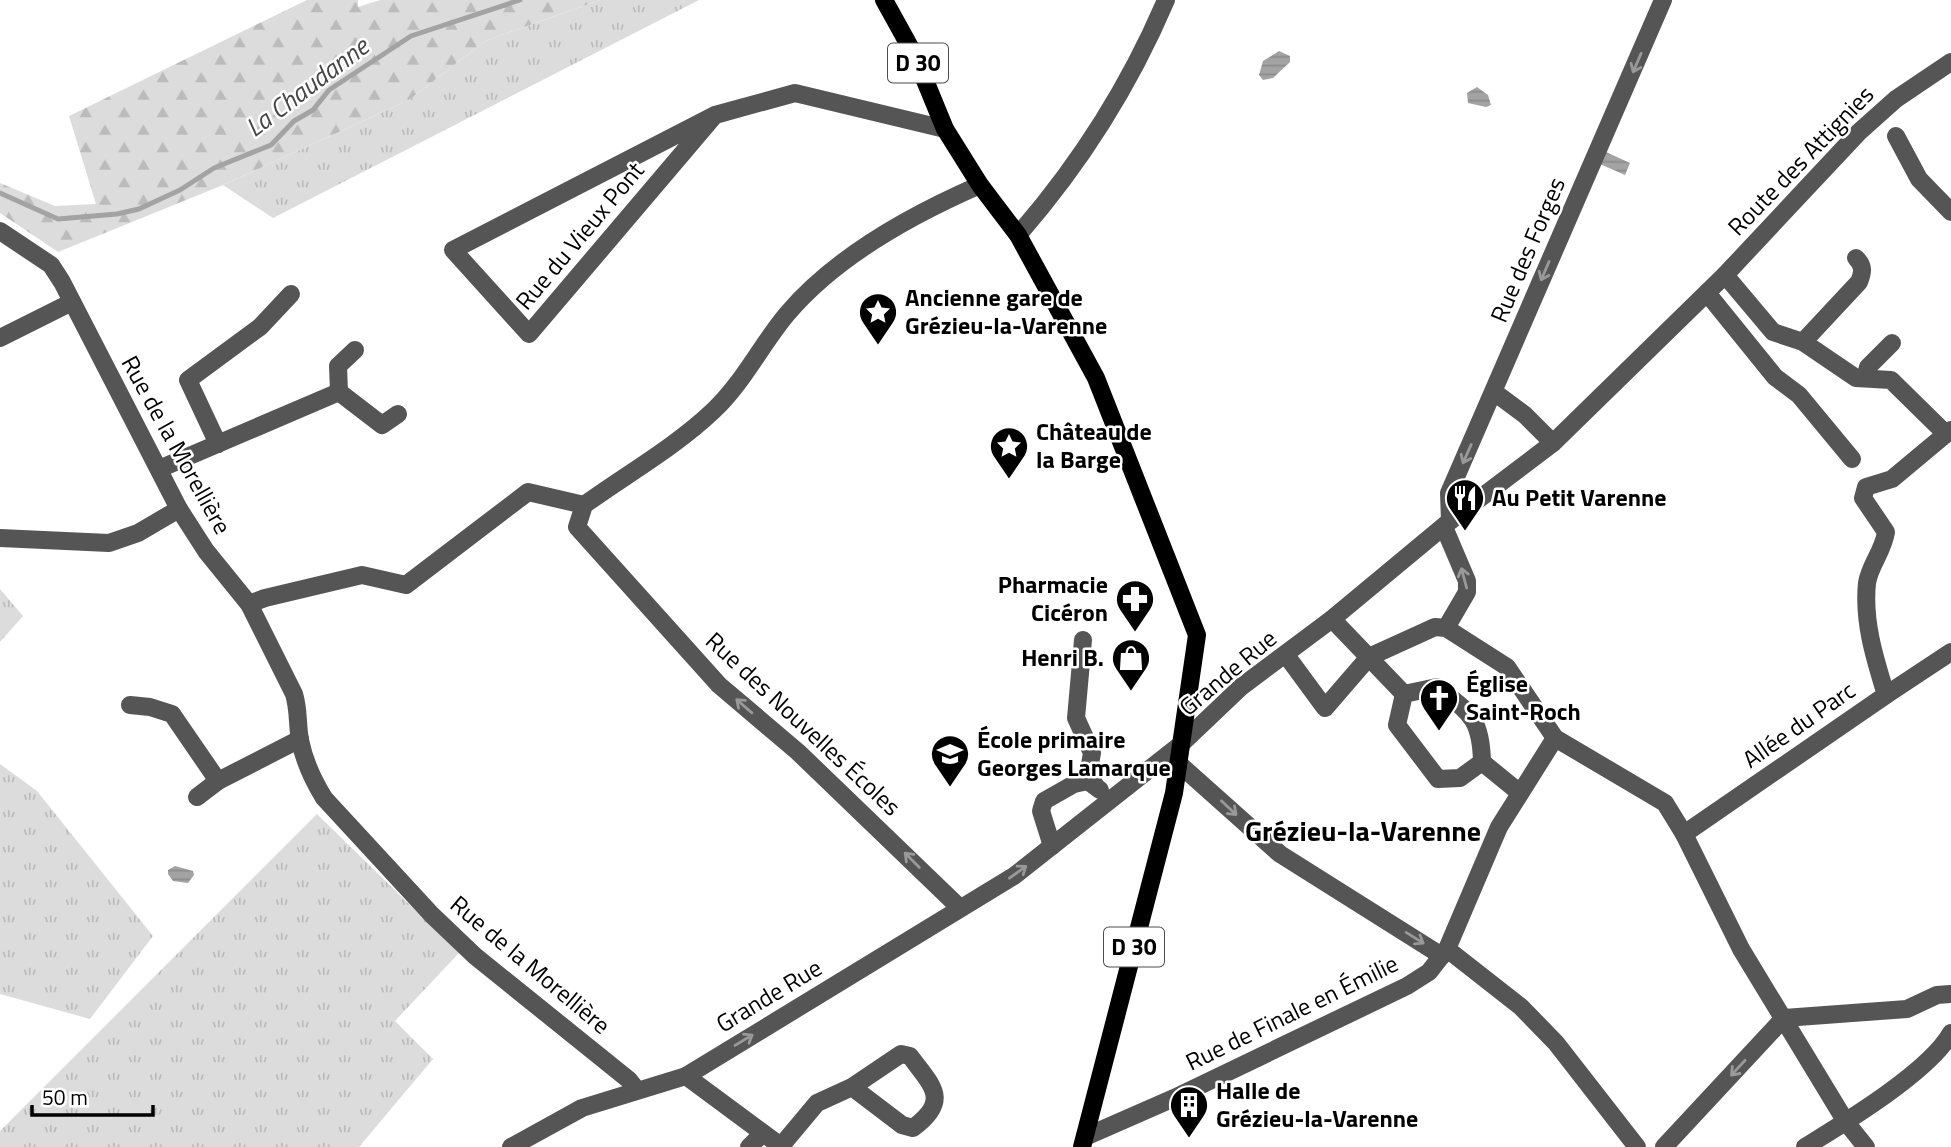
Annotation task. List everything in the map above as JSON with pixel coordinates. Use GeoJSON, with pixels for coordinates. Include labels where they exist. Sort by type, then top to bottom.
{"type":"FeatureCollection","features":[{"type":"Feature","properties":{"kind":"main road","name":"D 30"},"geometry":{"type":"LineString","coordinates":[[884,0],[915,56],[945,129],[980,185],[1018,235],[1096,378],[1197,635],[1174,793],[1084,1142]]}},
{"type":"Feature","properties":{"kind":"street"},"geometry":{"type":"LineString","coordinates":[[1018,235],[1072,168],[1115,106],[1146,47],[1166,0]]}},
{"type":"Feature","properties":{"kind":"street","name":"Rue des Forges"},"geometry":{"type":"LineString","coordinates":[[1447,524],[1449,493],[1663,0]]}},
{"type":"Feature","properties":{"kind":"street","name":"Route des Attignies"},"geometry":{"type":"LineString","coordinates":[[1725,275],[1859,132],[1896,99],[1951,62]]}},
{"type":"Feature","properties":{"kind":"street","name":"Rue du Vieux Pont"},"geometry":{"type":"LineString","coordinates":[[715,115],[529,334],[453,250],[715,115],[795,93],[945,129]]}},
{"type":"Feature","properties":{"kind":"street"},"geometry":{"type":"LineString","coordinates":[[1896,136],[1919,179],[1951,212]]}},
{"type":"Feature","properties":{"kind":"street"},"geometry":{"type":"LineString","coordinates":[[249,604],[362,575],[406,585],[528,492],[584,505],[714,411],[787,314],[814,286],[876,240],[940,202],[980,185]]}},
{"type":"Feature","properties":{"kind":"street","name":"Rue de la Morellière"},"geometry":{"type":"LineString","coordinates":[[0,231],[51,265],[179,509],[206,551],[249,604],[294,694],[299,709],[300,739],[311,776],[324,798],[432,915],[475,956],[629,1080],[636,1089]]}},
{"type":"Feature","properties":{"kind":"street"},"geometry":{"type":"LineString","coordinates":[[1803,342],[1859,282],[1863,272],[1862,264],[1856,258]]}},
{"type":"Feature","properties":{"kind":"street"},"geometry":{"type":"LineString","coordinates":[[1725,275],[1773,332],[1803,342],[1856,378],[1891,380],[1949,432]]}},
{"type":"Feature","properties":{"kind":"street","name":"Grande Rue"},"geometry":{"type":"LineString","coordinates":[[511,1147],[582,1108],[636,1089],[686,1076],[1014,876],[1156,764],[1179,754],[1241,687],[1286,655],[1447,524],[1553,443],[1725,275]]}},
{"type":"Feature","properties":{"kind":"street"},"geometry":{"type":"LineString","coordinates":[[1707,293],[1775,377],[1798,395],[1852,459]]}},
{"type":"Feature","properties":{"kind":"street"},"geometry":{"type":"LineString","coordinates":[[218,444],[188,380],[260,327],[291,294]]}},
{"type":"Feature","properties":{"kind":"street"},"geometry":{"type":"LineString","coordinates":[[0,338],[72,302]]}},
{"type":"Feature","properties":{"kind":"street"},"geometry":{"type":"LineString","coordinates":[[1865,378],[1868,367],[1892,343]]}},
{"type":"Feature","properties":{"kind":"street"},"geometry":{"type":"LineString","coordinates":[[339,392],[338,366],[355,350]]}},
{"type":"Feature","properties":{"kind":"street"},"geometry":{"type":"LineString","coordinates":[[159,469],[339,392]]}},
{"type":"Feature","properties":{"kind":"street"},"geometry":{"type":"LineString","coordinates":[[339,392],[382,425],[398,414]]}},
{"type":"Feature","properties":{"kind":"street"},"geometry":{"type":"LineString","coordinates":[[1494,392],[1525,415],[1553,443]]}},
{"type":"Feature","properties":{"kind":"street","name":"Allée du Parc"},"geometry":{"type":"LineString","coordinates":[[1684,834],[1886,695],[1872,653],[1867,581],[1873,563],[1883,550],[1886,532],[1863,498],[1866,487],[1892,479],[1949,432]]}},
{"type":"Feature","properties":{"kind":"street","name":"Rue des Nouvelles Écoles"},"geometry":{"type":"LineString","coordinates":[[584,505],[577,527],[594,550],[719,685],[798,752],[960,908]]}},
{"type":"Feature","properties":{"kind":"street"},"geometry":{"type":"LineString","coordinates":[[0,538],[109,543],[138,533],[179,509]]}},
{"type":"Feature","properties":{"kind":"street"},"geometry":{"type":"LineString","coordinates":[[1446,628],[1467,592],[1467,581],[1447,524]]}},
{"type":"Feature","properties":{"kind":"street"},"geometry":{"type":"LineString","coordinates":[[1332,619],[1404,694]]}},
{"type":"Feature","properties":{"kind":"street"},"geometry":{"type":"LineString","coordinates":[[1286,655],[1325,708],[1369,657],[1435,627],[1446,628],[1507,667],[1555,738],[1665,803],[1684,834],[1741,948],[1846,1122],[1866,1147]]}},
{"type":"Feature","properties":{"kind":"street"},"geometry":{"type":"LineString","coordinates":[[1083,640],[1076,718],[1092,753],[1090,770],[1095,786]]}},
{"type":"Feature","properties":{"kind":"street"},"geometry":{"type":"LineString","coordinates":[[1886,695],[1951,652]]}},
{"type":"Feature","properties":{"kind":"street"},"geometry":{"type":"LineString","coordinates":[[1404,694],[1437,687],[1467,711],[1481,734],[1482,762],[1520,793]]}},
{"type":"Feature","properties":{"kind":"street"},"geometry":{"type":"LineString","coordinates":[[1404,694],[1397,725],[1438,779],[1460,778],[1482,762]]}},
{"type":"Feature","properties":{"kind":"street"},"geometry":{"type":"LineString","coordinates":[[130,705],[172,714],[218,781]]}},
{"type":"Feature","properties":{"kind":"street","name":"Rue de Finale en Émilie"},"geometry":{"type":"LineString","coordinates":[[1084,1142],[1407,986],[1429,972],[1445,952],[1499,827],[1555,738]]}},
{"type":"Feature","properties":{"kind":"street"},"geometry":{"type":"LineString","coordinates":[[197,797],[218,781],[300,739]]}},
{"type":"Feature","properties":{"kind":"street"},"geometry":{"type":"LineString","coordinates":[[1179,754],[1280,854],[1445,952],[1521,1007],[1556,1043],[1637,1147]]}},
{"type":"Feature","properties":{"kind":"street"},"geometry":{"type":"LineString","coordinates":[[1052,846],[1041,811],[1044,801],[1074,784],[1088,781],[1111,799]]}},
{"type":"Feature","properties":{"kind":"street"},"geometry":{"type":"LineString","coordinates":[[1664,1147],[1784,1018],[1907,1009],[1937,995],[1951,999]]}},
{"type":"Feature","properties":{"kind":"street"},"geometry":{"type":"LineString","coordinates":[[1805,1147],[1846,1122],[1917,1069],[1951,1033]]}},
{"type":"Feature","properties":{"kind":"street"},"geometry":{"type":"LineString","coordinates":[[686,1076],[781,1147],[817,1103],[852,1087],[901,1054],[910,1056],[936,1092],[937,1100],[932,1111],[913,1128],[902,1125],[852,1087]]}},
{"type":"Feature","properties":{"kind":"street"},"geometry":{"type":"LineString","coordinates":[[713,1059],[713,1096]]}},
{"type":"Feature","properties":{"kind":"street"},"geometry":{"type":"LineString","coordinates":[[749,1147],[763,1133]]}},
{"type":"Feature","properties":{"kind":"green space"},"geometry":{"type":"Polygon","coordinates":[[[307,0],[358,0],[358,7],[380,0],[600,0],[485,41],[409,100],[223,185],[58,252],[0,213],[0,183],[55,206],[96,204],[69,116],[307,0]]]}},
{"type":"Feature","properties":{"kind":"green space"},"geometry":{"type":"Polygon","coordinates":[[[600,0],[699,0],[273,218],[223,185],[409,100],[485,41],[600,0]]]}},
{"type":"Feature","properties":{"kind":"green space"},"geometry":{"type":"Polygon","coordinates":[[[0,589],[23,616],[0,642],[0,589]]]}},
{"type":"Feature","properties":{"kind":"green space"},"geometry":{"type":"Polygon","coordinates":[[[0,764],[37,791],[153,936],[90,1019],[0,994],[0,764]]]}},
{"type":"Feature","properties":{"kind":"green space"},"geometry":{"type":"Polygon","coordinates":[[[317,814],[459,953],[395,1021],[433,1059],[359,1147],[0,1147],[0,1131],[317,814]]]}},
{"type":"Feature","properties":{"kind":"shaded area"},"geometry":{"type":"Polygon","coordinates":[[[1279,51],[1290,56],[1290,62],[1273,78],[1263,80],[1259,75],[1263,61],[1279,51]]]}},
{"type":"Feature","properties":{"kind":"shaded area"},"geometry":{"type":"Polygon","coordinates":[[[1477,87],[1488,95],[1491,105],[1486,107],[1468,103],[1467,93],[1477,87]]]}},
{"type":"Feature","properties":{"kind":"shaded area"},"geometry":{"type":"Polygon","coordinates":[[[1606,152],[1630,163],[1625,175],[1600,164],[1606,152]]]}},
{"type":"Feature","properties":{"kind":"shaded area"},"geometry":{"type":"Polygon","coordinates":[[[175,866],[193,871],[194,875],[188,883],[173,881],[168,870],[175,866]]]}},
{"type":"Feature","properties":{"kind":"waterway","name":"La Chaudanne"},"geometry":{"type":"LineString","coordinates":[[0,193],[58,219],[117,214],[139,209],[180,190],[214,168],[271,145],[294,121],[313,110],[329,90],[411,36],[520,0]]}},
{"type":"Feature","properties":{"kind":"place","name":"Ancienne gare de Grézieu-la-Varenne"},"geometry":{"type":"Point","coordinates":[878,346]}},
{"type":"Feature","properties":{"kind":"place","name":"Château de la Barge"},"geometry":{"type":"Point","coordinates":[1009,480]}},
{"type":"Feature","properties":{"kind":"place","name":"Au Petit Varenne"},"geometry":{"type":"Point","coordinates":[1465,532]}},
{"type":"Feature","properties":{"kind":"place","name":"Pharmacie Cicéron"},"geometry":{"type":"Point","coordinates":[1135,633]}},
{"type":"Feature","properties":{"kind":"place","name":"Henri B."},"geometry":{"type":"Point","coordinates":[1131,692]}},
{"type":"Feature","properties":{"kind":"place","name":"Église Saint-Roch"},"geometry":{"type":"Point","coordinates":[1439,732]}},
{"type":"Feature","properties":{"kind":"place","name":"École primaire Georges Lamarque"},"geometry":{"type":"Point","coordinates":[950,788]}},
{"type":"Feature","properties":{"kind":"place","name":"Halle de Grézieu-la-Varenne"},"geometry":{"type":"Point","coordinates":[1189,1139]}},
{"type":"Feature","properties":{"kind":"district","name":"Grézieu-la-Varenne"},"geometry":{"type":"Point","coordinates":[1363,831]}}]}
